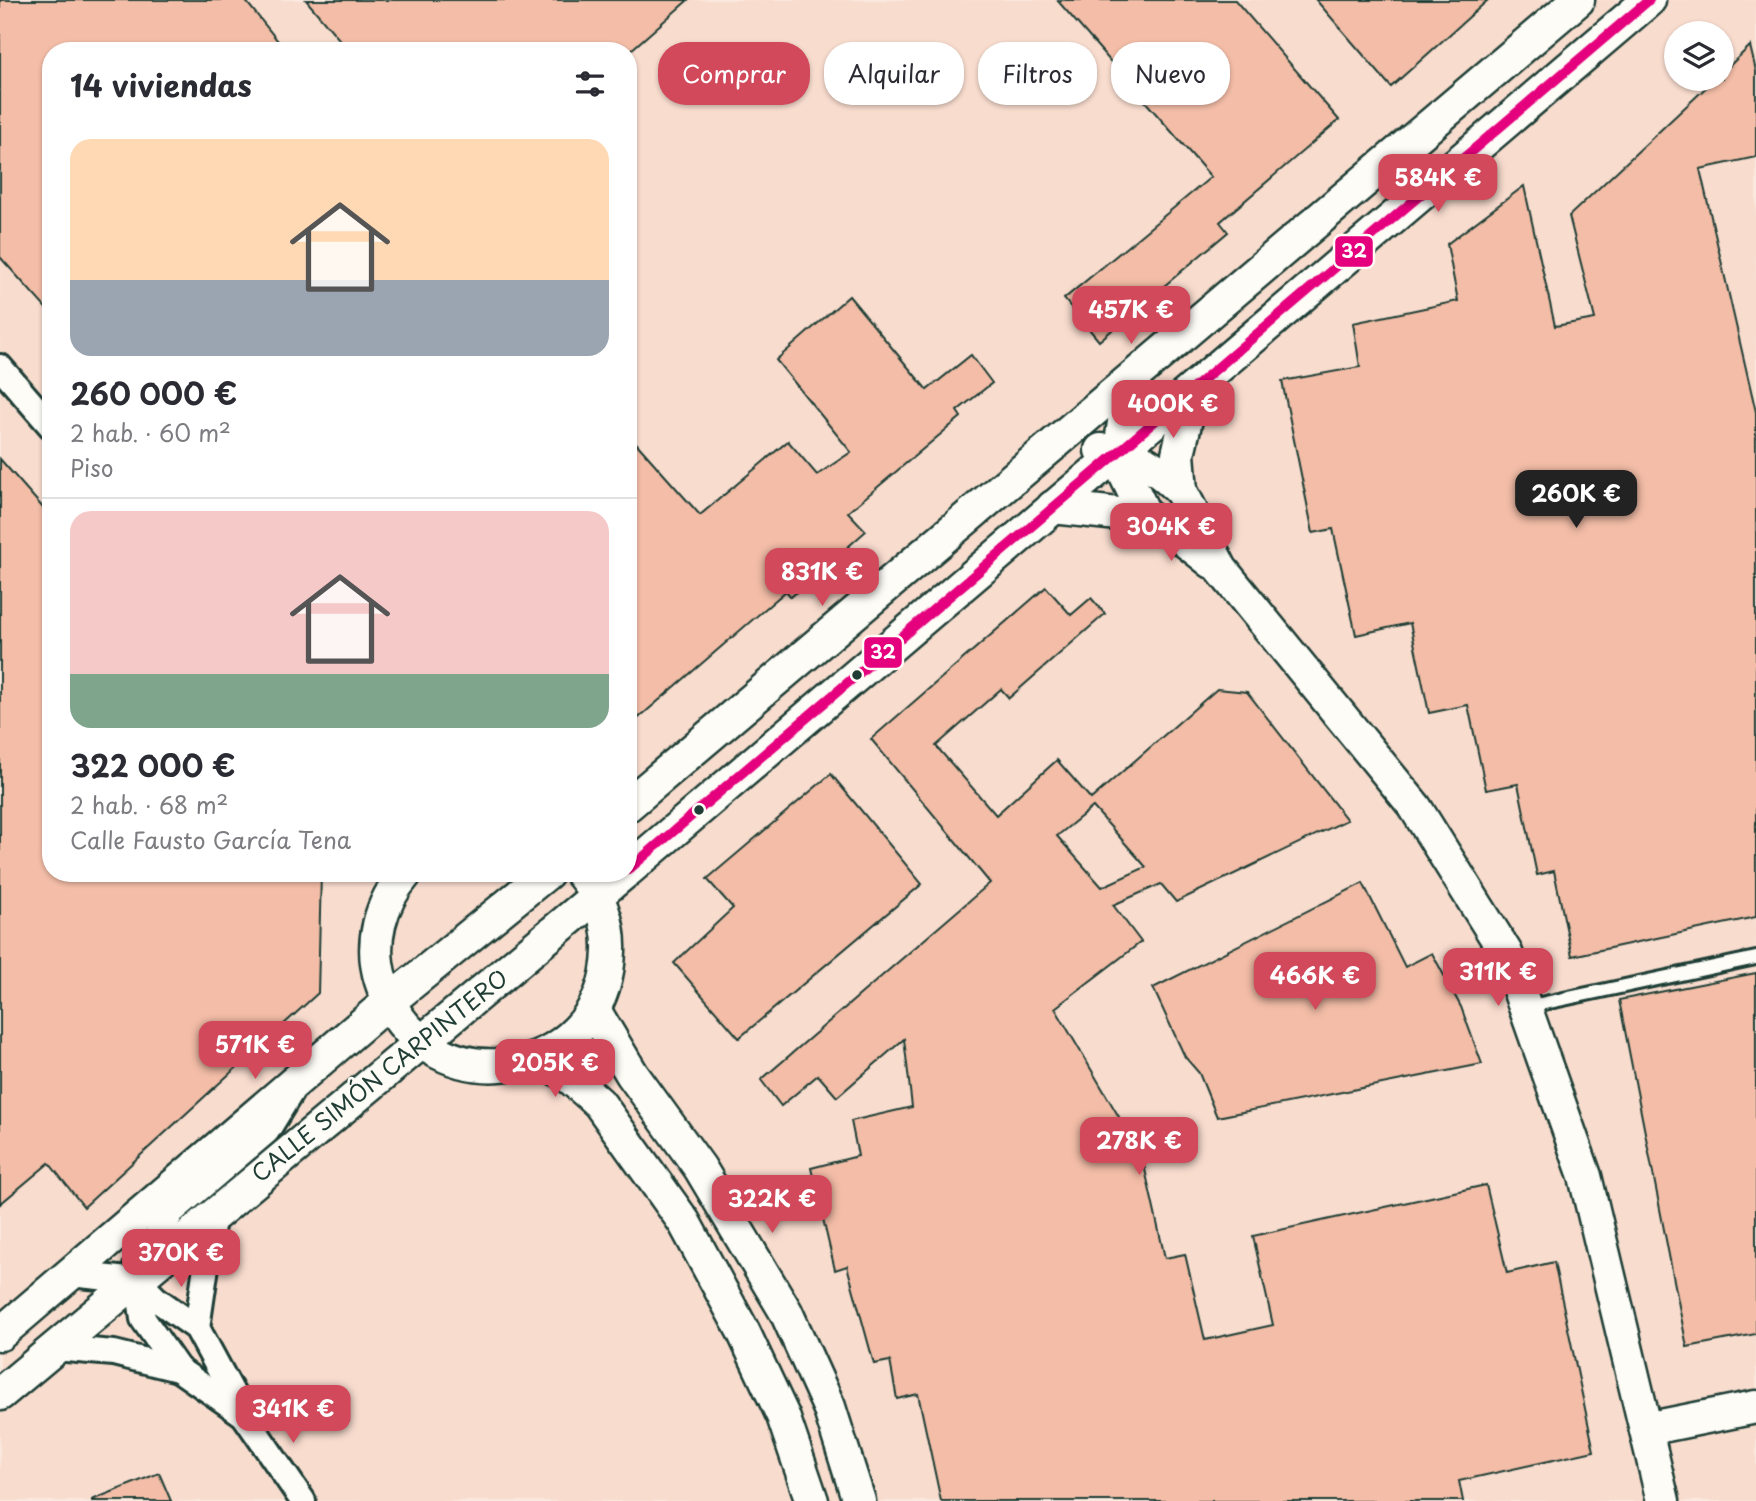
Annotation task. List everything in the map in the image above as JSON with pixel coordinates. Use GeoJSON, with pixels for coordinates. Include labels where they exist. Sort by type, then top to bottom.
{"type":"FeatureCollection","features":[{"type":"Feature","properties":{"kind":"street"},"geometry":{"type":"LineString","coordinates":[[637,797],[1050,451],[1578,0]]}},
{"type":"Feature","properties":{"kind":"street"},"geometry":{"type":"LineString","coordinates":[[637,862],[1649,0]]}},
{"type":"Feature","properties":{"kind":"street"},"geometry":{"type":"LineString","coordinates":[[0,366],[42,415]]}},
{"type":"Feature","properties":{"kind":"street"},"geometry":{"type":"LineString","coordinates":[[1130,381],[1120,450],[1125,474],[1146,517]]}},
{"type":"Feature","properties":{"kind":"street"},"geometry":{"type":"LineString","coordinates":[[1181,491],[1178,454],[1193,389]]}},
{"type":"Feature","properties":{"kind":"street"},"geometry":{"type":"LineString","coordinates":[[1050,451],[1120,450],[1162,473],[1181,491],[1222,569],[1415,807],[1506,953],[1585,1176],[1662,1501]]}},
{"type":"Feature","properties":{"kind":"street"},"geometry":{"type":"LineString","coordinates":[[1053,507],[1146,517],[1174,532],[1222,569]]}},
{"type":"Feature","properties":{"kind":"street"},"geometry":{"type":"LineString","coordinates":[[398,882],[377,925],[376,965],[387,1003],[402,1025],[421,1043],[456,1062],[496,1067],[535,1059],[569,1039],[594,1010],[608,973],[609,934],[589,885]]}},
{"type":"Feature","properties":{"kind":"street","name":"CALLE SIMÓN CARPINTERO"},"geometry":{"type":"LineString","coordinates":[[0,1334],[387,1003],[536,882]]}},
{"type":"Feature","properties":{"kind":"street","name":"CALLE SIMÓN CARPINTERO"},"geometry":{"type":"LineString","coordinates":[[0,1394],[138,1280],[214,1212],[421,1043],[589,885]]}},
{"type":"Feature","properties":{"kind":"street"},"geometry":{"type":"LineString","coordinates":[[594,1010],[632,1074],[701,1168],[786,1312],[829,1407],[859,1501]]}},
{"type":"Feature","properties":{"kind":"street"},"geometry":{"type":"LineString","coordinates":[[535,1059],[565,1073],[598,1103],[684,1222],[743,1331],[783,1416],[812,1501]]}},
{"type":"Feature","properties":{"kind":"street","name":"CALLE SIMÓN CARPINTERO"},"geometry":{"type":"LineString","coordinates":[[138,1280],[136,1267],[173,1211],[267,1131],[300,1078]]}},
{"type":"Feature","properties":{"kind":"street"},"geometry":{"type":"LineString","coordinates":[[197,1328],[214,1212]]}},
{"type":"Feature","properties":{"kind":"street"},"geometry":{"type":"LineString","coordinates":[[70,1274],[138,1280],[156,1299],[197,1328],[244,1415],[303,1501]]}},
{"type":"Feature","properties":{"kind":"street"},"geometry":{"type":"LineString","coordinates":[[138,1280],[144,1319],[178,1369]]}},
{"type":"Feature","properties":{"kind":"street"},"geometry":{"type":"LineString","coordinates":[[54,1348],[114,1353],[178,1369],[244,1415]]}},
{"type":"Feature","properties":{"kind":"street"},"geometry":{"type":"LineString","coordinates":[[1646,1429],[1756,1407]]}},
{"type":"Feature","properties":{"kind":"lane"},"geometry":{"type":"LineString","coordinates":[[1525,1007],[1756,958]]}},
{"type":"Feature","properties":{"kind":"shaded area"},"geometry":{"type":"Polygon","coordinates":[[[0,0],[1756,0],[1756,1501],[0,1501],[0,0]]]}},
{"type":"Feature","properties":{"kind":"building"},"geometry":{"type":"Polygon","coordinates":[[[0,0],[245,0],[279,42],[42,42],[42,304],[0,257],[0,0]]]}},
{"type":"Feature","properties":{"kind":"building"},"geometry":{"type":"Polygon","coordinates":[[[306,0],[688,0],[637,45],[637,42],[341,42],[306,0]]]}},
{"type":"Feature","properties":{"kind":"building"},"geometry":{"type":"Polygon","coordinates":[[[1057,0],[1235,0],[1339,120],[1220,222],[1228,232],[1099,341],[1064,299],[1211,177],[1148,105],[1230,105],[1230,42],[1111,42],[1111,62],[1097,46],[1097,42],[1094,42],[1057,0]]]}},
{"type":"Feature","properties":{"kind":"building"},"geometry":{"type":"Polygon","coordinates":[[[1316,0],[1488,0],[1391,87],[1316,0]]]}},
{"type":"Feature","properties":{"kind":"building"},"geometry":{"type":"Polygon","coordinates":[[[1750,46],[1756,71],[1756,157],[1700,169],[1756,412],[1756,917],[1572,956],[1554,871],[1537,875],[1518,784],[1486,790],[1468,705],[1429,713],[1410,623],[1356,635],[1333,529],[1313,533],[1282,381],[1360,367],[1353,323],[1458,301],[1447,244],[1524,186],[1555,326],[1595,319],[1569,216],[1702,91],[1734,91],[1734,61],[1750,46]]]}},
{"type":"Feature","properties":{"kind":"building"},"geometry":{"type":"Polygon","coordinates":[[[849,296],[927,390],[971,355],[992,383],[957,411],[961,417],[848,512],[866,531],[791,597],[786,591],[637,719],[637,444],[700,515],[788,441],[817,475],[851,452],[776,360],[849,296]]]}},
{"type":"Feature","properties":{"kind":"building"},"geometry":{"type":"Polygon","coordinates":[[[0,459],[42,507],[42,882],[321,882],[318,993],[84,1207],[49,1163],[0,1204],[0,459]]]}},
{"type":"Feature","properties":{"kind":"building"},"geometry":{"type":"Polygon","coordinates":[[[1046,587],[1071,615],[1091,598],[1105,614],[1009,698],[1001,689],[936,746],[996,815],[1057,760],[1091,799],[1217,689],[1247,692],[1347,820],[1176,902],[1161,884],[1113,905],[1141,942],[1055,1008],[1142,1156],[1165,1258],[1185,1254],[1205,1340],[1273,1325],[1253,1236],[1486,1185],[1507,1273],[1554,1262],[1594,1451],[1459,1481],[1463,1501],[941,1501],[918,1394],[897,1399],[890,1361],[874,1364],[847,1266],[835,1270],[811,1168],[858,1156],[851,1121],[912,1107],[904,1039],[837,1097],[818,1075],[781,1106],[761,1080],[990,883],[871,739],[1046,587]],[[1093,807],[1057,836],[1102,887],[1146,867],[1093,807]]]}},
{"type":"Feature","properties":{"kind":"building"},"geometry":{"type":"Polygon","coordinates":[[[831,774],[922,884],[739,1038],[674,963],[733,908],[707,879],[831,774]]]}},
{"type":"Feature","properties":{"kind":"building"},"geometry":{"type":"Polygon","coordinates":[[[1363,883],[1405,967],[1432,953],[1461,1007],[1482,1064],[1217,1117],[1199,1073],[1185,1057],[1153,988],[1363,883]]]}},
{"type":"Feature","properties":{"kind":"building"},"geometry":{"type":"Polygon","coordinates":[[[1756,973],[1756,1334],[1687,1347],[1619,1000],[1756,973]]]}},
{"type":"Feature","properties":{"kind":"building"},"geometry":{"type":"Polygon","coordinates":[[[159,1473],[171,1501],[92,1501],[92,1500],[159,1473]]]}},
{"type":"Feature","properties":{"kind":"transit line","name":"32"},"geometry":{"type":"LineString","coordinates":[[637,862],[1649,0]]}}]}
